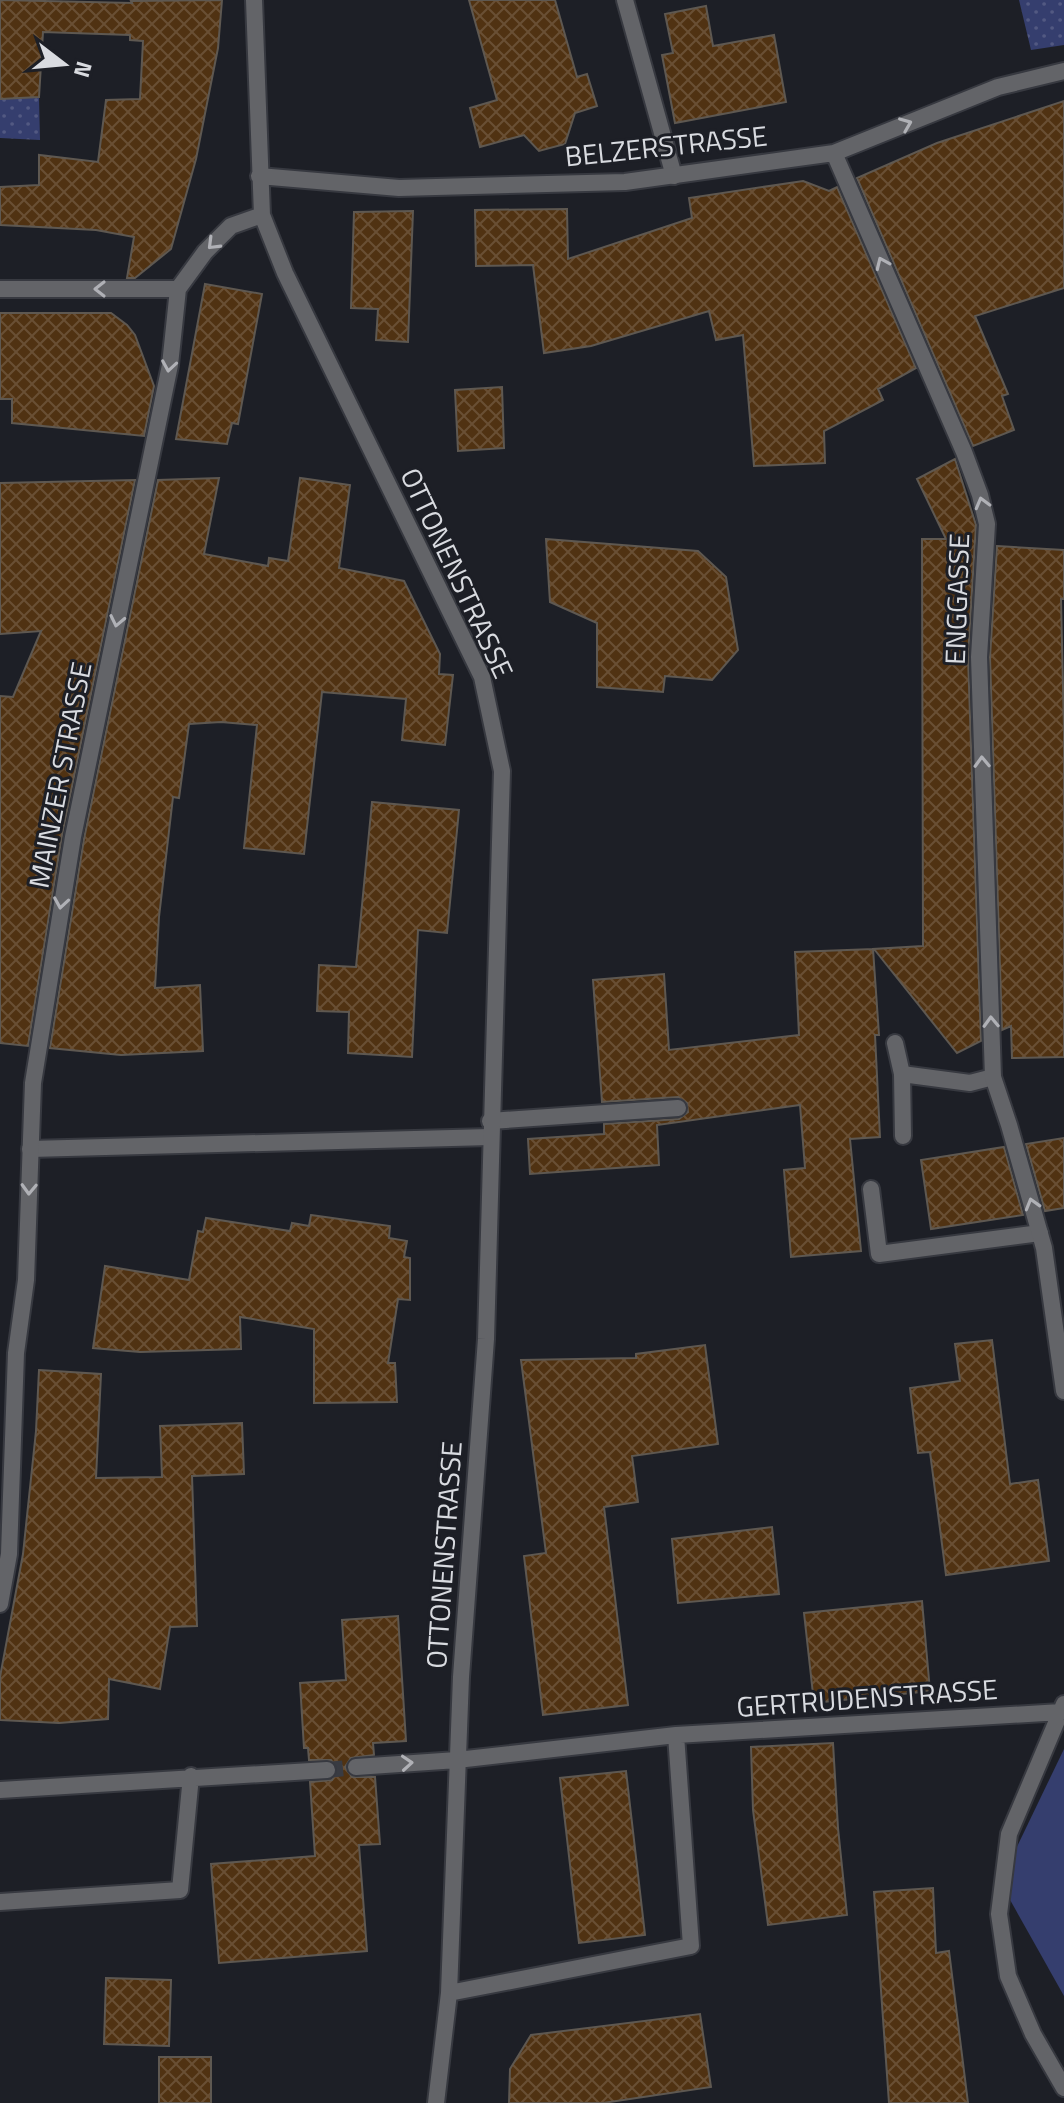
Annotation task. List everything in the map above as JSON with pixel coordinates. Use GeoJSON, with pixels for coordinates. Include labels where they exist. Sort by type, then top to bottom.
{"type":"FeatureCollection","features":[{"type":"Feature","properties":{"kind":"street"},"geometry":{"type":"LineString","coordinates":[[0,289],[178,289],[205,252],[231,226],[262,215],[254,0]]}},
{"type":"Feature","properties":{"kind":"street"},"geometry":{"type":"LineString","coordinates":[[625,0],[674,176]]}},
{"type":"Feature","properties":{"kind":"street","name":"BELZERSTRASSE"},"geometry":{"type":"LineString","coordinates":[[259,176],[399,188],[625,182],[674,176],[834,153],[998,87],[1064,71]]}},
{"type":"Feature","properties":{"kind":"street","name":"ENGGASSE"},"geometry":{"type":"LineString","coordinates":[[834,153],[964,452],[987,524],[979,657],[993,1077],[1044,1248],[1064,1391]]}},
{"type":"Feature","properties":{"kind":"street","name":"OTTONENSTRASSE"},"geometry":{"type":"LineString","coordinates":[[262,215],[285,273],[482,677],[502,771],[486,1339],[461,1677],[449,1993],[436,2103]]}},
{"type":"Feature","properties":{"kind":"street","name":"MAINZER STRASSE"},"geometry":{"type":"LineString","coordinates":[[0,1604],[9,1554],[16,1353],[26,1280],[33,1083],[65,877],[170,365],[178,289]]}},
{"type":"Feature","properties":{"kind":"street"},"geometry":{"type":"LineString","coordinates":[[895,1043],[902,1074],[903,1136]]}},
{"type":"Feature","properties":{"kind":"street"},"geometry":{"type":"LineString","coordinates":[[902,1074],[970,1083],[993,1077]]}},
{"type":"Feature","properties":{"kind":"street"},"geometry":{"type":"LineString","coordinates":[[30,1149],[490,1129],[678,1108]]}},
{"type":"Feature","properties":{"kind":"street"},"geometry":{"type":"LineString","coordinates":[[871,1189],[879,1254],[1040,1233]]}},
{"type":"Feature","properties":{"kind":"street"},"geometry":{"type":"LineString","coordinates":[[1063,1708],[1009,1834],[999,1914],[1008,1976],[1033,2034],[1064,2088]]}},
{"type":"Feature","properties":{"kind":"street","name":"GERTRUDENSTRASSE"},"geometry":{"type":"LineString","coordinates":[[356,1767],[457,1760],[676,1735],[1063,1708]]}},
{"type":"Feature","properties":{"kind":"street"},"geometry":{"type":"LineString","coordinates":[[449,1993],[691,1946],[676,1735]]}},
{"type":"Feature","properties":{"kind":"street"},"geometry":{"type":"LineString","coordinates":[[0,1790],[327,1770]]}},
{"type":"Feature","properties":{"kind":"street"},"geometry":{"type":"LineString","coordinates":[[0,1902],[180,1890],[191,1776]]}},
{"type":"Feature","properties":{"kind":"shaded area"},"geometry":{"type":"Polygon","coordinates":[[[1019,0],[1064,0],[1064,45],[1031,50],[1019,0]]]}},
{"type":"Feature","properties":{"kind":"shaded area"},"geometry":{"type":"Polygon","coordinates":[[[39,97],[40,140],[0,138],[0,99],[39,97]]]}},
{"type":"Feature","properties":{"kind":"shaded area"},"geometry":{"type":"Polygon","coordinates":[[[1064,1749],[1064,1996],[1000,1882],[1064,1749]]]}},
{"type":"Feature","properties":{"kind":"building"},"geometry":{"type":"Polygon","coordinates":[[[0,0],[132,3],[222,0],[218,48],[196,159],[171,249],[135,278],[127,278],[134,237],[96,230],[0,225],[0,187],[39,185],[39,155],[98,162],[106,100],[140,99],[143,41],[130,40],[130,35],[43,32],[39,97],[0,99],[0,0]]]}},
{"type":"Feature","properties":{"kind":"building"},"geometry":{"type":"Polygon","coordinates":[[[469,0],[555,0],[577,77],[587,74],[597,106],[575,113],[565,144],[539,151],[524,135],[480,147],[470,108],[497,100],[469,0]]]}},
{"type":"Feature","properties":{"kind":"building"},"geometry":{"type":"Polygon","coordinates":[[[706,6],[713,46],[774,35],[786,102],[675,123],[662,55],[673,53],[665,14],[706,6]]]}},
{"type":"Feature","properties":{"kind":"building"},"geometry":{"type":"Polygon","coordinates":[[[1064,101],[1064,288],[975,316],[1008,394],[1002,396],[1014,430],[973,446],[857,178],[937,143],[1064,101]]]}},
{"type":"Feature","properties":{"kind":"building"},"geometry":{"type":"Polygon","coordinates":[[[803,181],[829,191],[837,187],[916,368],[878,389],[883,400],[824,431],[825,463],[754,466],[743,335],[716,340],[709,311],[591,346],[544,353],[533,265],[476,266],[475,210],[567,209],[568,259],[692,218],[689,198],[803,181]]]}},
{"type":"Feature","properties":{"kind":"building"},"geometry":{"type":"Polygon","coordinates":[[[413,211],[408,342],[376,340],[378,309],[351,308],[354,212],[413,211]]]}},
{"type":"Feature","properties":{"kind":"building"},"geometry":{"type":"Polygon","coordinates":[[[205,284],[262,294],[238,424],[232,423],[227,444],[176,439],[205,284]]]}},
{"type":"Feature","properties":{"kind":"building"},"geometry":{"type":"Polygon","coordinates":[[[0,313],[111,313],[127,325],[135,335],[154,386],[144,436],[12,423],[12,399],[0,399],[0,313]]]}},
{"type":"Feature","properties":{"kind":"building"},"geometry":{"type":"Polygon","coordinates":[[[502,387],[504,448],[458,451],[455,390],[502,387]]]}},
{"type":"Feature","properties":{"kind":"building"},"geometry":{"type":"Polygon","coordinates":[[[955,459],[976,525],[968,657],[981,1041],[957,1053],[874,949],[923,946],[922,539],[946,539],[917,479],[955,459]]]}},
{"type":"Feature","properties":{"kind":"building"},"geometry":{"type":"Polygon","coordinates":[[[219,478],[204,554],[268,566],[269,558],[288,561],[300,478],[350,485],[339,568],[404,581],[440,654],[439,674],[453,675],[445,745],[402,740],[406,699],[322,692],[304,854],[244,848],[257,725],[221,722],[189,724],[179,798],[173,797],[159,917],[155,988],[200,985],[203,1051],[121,1055],[50,1048],[84,839],[158,480],[219,478]]]}},
{"type":"Feature","properties":{"kind":"building"},"geometry":{"type":"Polygon","coordinates":[[[135,480],[62,835],[28,1046],[0,1043],[0,696],[13,697],[41,631],[0,634],[0,483],[135,480]]]}},
{"type":"Feature","properties":{"kind":"building"},"geometry":{"type":"Polygon","coordinates":[[[546,539],[698,551],[726,577],[738,650],[712,680],[665,676],[663,692],[597,687],[597,623],[550,602],[546,539]]]}},
{"type":"Feature","properties":{"kind":"building"},"geometry":{"type":"Polygon","coordinates":[[[997,546],[1064,550],[1064,599],[1061,599],[1064,1057],[1012,1058],[1011,1026],[1002,1030],[990,657],[997,546]]]}},
{"type":"Feature","properties":{"kind":"building"},"geometry":{"type":"Polygon","coordinates":[[[372,802],[459,810],[447,933],[418,930],[412,1057],[348,1053],[349,1012],[317,1011],[319,965],[356,967],[372,802]]]}},
{"type":"Feature","properties":{"kind":"building"},"geometry":{"type":"Polygon","coordinates":[[[873,949],[879,1035],[875,1035],[880,1137],[850,1139],[861,1251],[791,1257],[784,1170],[805,1168],[800,1105],[657,1125],[659,1165],[530,1174],[528,1139],[604,1134],[604,1124],[679,1119],[688,1112],[687,1103],[678,1097],[602,1102],[593,980],[664,974],[669,1050],[799,1035],[795,952],[873,949]]]}},
{"type":"Feature","properties":{"kind":"building"},"geometry":{"type":"Polygon","coordinates":[[[1064,1138],[1064,1208],[1045,1211],[1026,1144],[1064,1138]]]}},
{"type":"Feature","properties":{"kind":"building"},"geometry":{"type":"Polygon","coordinates":[[[1004,1147],[1023,1215],[931,1229],[921,1160],[1004,1147]]]}},
{"type":"Feature","properties":{"kind":"building"},"geometry":{"type":"Polygon","coordinates":[[[311,1215],[390,1226],[389,1238],[407,1241],[404,1257],[410,1258],[410,1300],[398,1299],[388,1363],[395,1363],[397,1402],[314,1403],[314,1329],[240,1317],[241,1349],[140,1352],[93,1348],[105,1266],[189,1280],[198,1231],[203,1232],[206,1218],[290,1231],[292,1223],[309,1226],[311,1215]]]}},
{"type":"Feature","properties":{"kind":"building"},"geometry":{"type":"Polygon","coordinates":[[[992,1340],[1010,1484],[1038,1480],[1049,1561],[946,1575],[930,1452],[918,1453],[910,1388],[960,1381],[955,1344],[992,1340]]]}},
{"type":"Feature","properties":{"kind":"building"},"geometry":{"type":"Polygon","coordinates":[[[705,1345],[718,1444],[632,1456],[638,1502],[604,1507],[628,1705],[543,1715],[524,1556],[546,1553],[521,1360],[636,1358],[636,1354],[705,1345]]]}},
{"type":"Feature","properties":{"kind":"building"},"geometry":{"type":"Polygon","coordinates":[[[39,1370],[101,1374],[96,1478],[162,1477],[160,1426],[242,1423],[244,1474],[192,1476],[197,1626],[170,1627],[160,1689],[109,1679],[108,1719],[59,1723],[0,1720],[0,1677],[23,1554],[39,1370]]]}},
{"type":"Feature","properties":{"kind":"building"},"geometry":{"type":"Polygon","coordinates":[[[772,1527],[779,1594],[678,1603],[672,1539],[772,1527]]]}},
{"type":"Feature","properties":{"kind":"building"},"geometry":{"type":"Polygon","coordinates":[[[922,1601],[930,1691],[814,1703],[804,1613],[922,1601]]]}},
{"type":"Feature","properties":{"kind":"building"},"geometry":{"type":"Polygon","coordinates":[[[398,1616],[406,1741],[373,1743],[374,1755],[351,1758],[345,1767],[352,1777],[375,1777],[380,1844],[359,1845],[367,1951],[219,1963],[211,1864],[315,1856],[310,1782],[332,1780],[338,1769],[331,1760],[309,1760],[308,1748],[304,1748],[300,1683],[346,1680],[342,1620],[398,1616]]]}},
{"type":"Feature","properties":{"kind":"building"},"geometry":{"type":"Polygon","coordinates":[[[833,1743],[847,1915],[768,1925],[753,1810],[751,1747],[833,1743]]]}},
{"type":"Feature","properties":{"kind":"building"},"geometry":{"type":"Polygon","coordinates":[[[626,1771],[645,1935],[579,1943],[560,1778],[626,1771]]]}},
{"type":"Feature","properties":{"kind":"building"},"geometry":{"type":"Polygon","coordinates":[[[933,1888],[936,1953],[949,1951],[968,2103],[889,2103],[874,1892],[933,1888]]]}},
{"type":"Feature","properties":{"kind":"building"},"geometry":{"type":"Polygon","coordinates":[[[106,1978],[171,1980],[169,2046],[104,2044],[106,1978]]]}},
{"type":"Feature","properties":{"kind":"building"},"geometry":{"type":"Polygon","coordinates":[[[700,2014],[711,2087],[603,2103],[509,2103],[510,2069],[531,2035],[700,2014]]]}},
{"type":"Feature","properties":{"kind":"building"},"geometry":{"type":"Polygon","coordinates":[[[159,2057],[211,2057],[211,2103],[159,2103],[159,2057]]]}},
{"type":"Feature","properties":{"kind":"tunnel"},"geometry":{"type":"LineString","coordinates":[[327,1770],[356,1767]]}}]}
